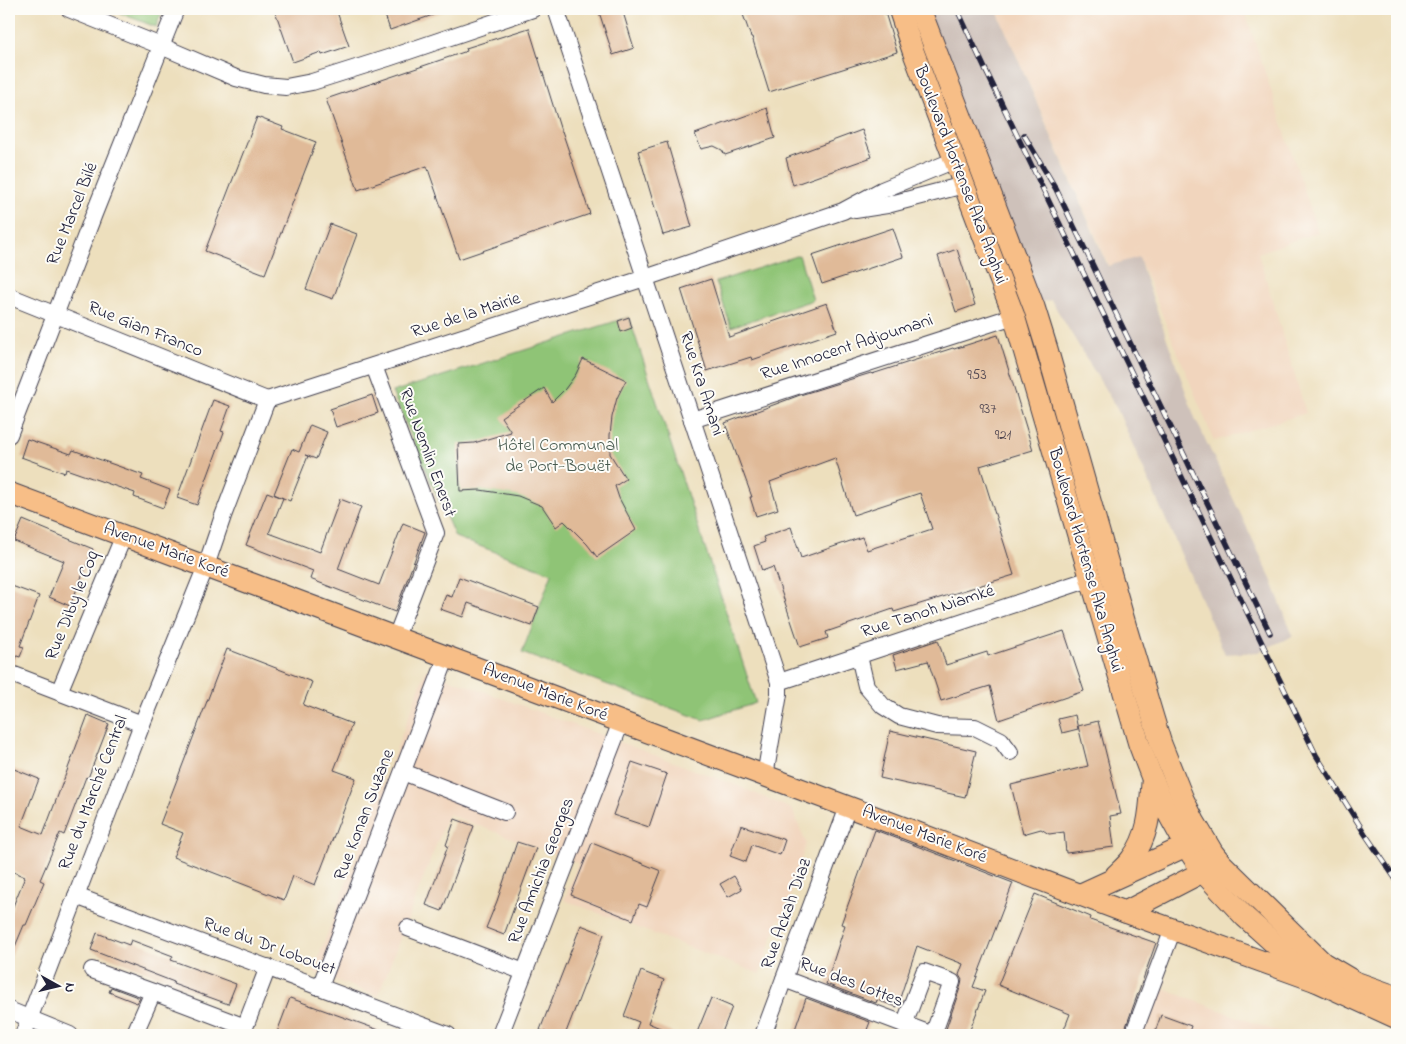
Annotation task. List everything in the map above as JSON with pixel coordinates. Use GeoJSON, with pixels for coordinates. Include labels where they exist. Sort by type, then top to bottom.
{"type":"FeatureCollection","features":[{"type":"Feature","properties":{"kind":"main road","name":"Boulevard Hortense Aka Anghui"},"geometry":{"type":"LineString","coordinates":[[898,9],[1014,316],[1139,744],[1169,814],[1195,842],[1244,917],[1316,981],[1397,1018]]}},
{"type":"Feature","properties":{"kind":"main road","name":"Boulevard Hortense Aka Anghui"},"geometry":{"type":"LineString","coordinates":[[920,9],[1034,308],[1161,744],[1183,799],[1195,842]]}},
{"type":"Feature","properties":{"kind":"main road","name":"Avenue Marie Koré"},"geometry":{"type":"LineString","coordinates":[[9,492],[1126,912],[1316,981]]}},
{"type":"Feature","properties":{"kind":"main road"},"geometry":{"type":"LineString","coordinates":[[1110,881],[1132,859],[1141,846],[1150,815],[1152,778]]}},
{"type":"Feature","properties":{"kind":"main road"},"geometry":{"type":"LineString","coordinates":[[1081,894],[1195,842]]}},
{"type":"Feature","properties":{"kind":"main road","name":"Boulevard Hortense Aka Anghui"},"geometry":{"type":"LineString","coordinates":[[1212,867],[1322,963],[1355,982],[1397,997]]}},
{"type":"Feature","properties":{"kind":"main road"},"geometry":{"type":"LineString","coordinates":[[1126,912],[1212,867]]}},
{"type":"Feature","properties":{"kind":"street"},"geometry":{"type":"LineString","coordinates":[[69,9],[236,78],[264,85],[286,87],[312,82],[533,9]]}},
{"type":"Feature","properties":{"kind":"street","name":"Rue Marcel Bilé"},"geometry":{"type":"LineString","coordinates":[[9,436],[54,315],[176,9]]}},
{"type":"Feature","properties":{"kind":"street","name":"Rue Kra Amani"},"geometry":{"type":"LineString","coordinates":[[556,9],[779,682],[779,694],[765,776]]}},
{"type":"Feature","properties":{"kind":"street","name":"Rue de la Mairie"},"geometry":{"type":"LineString","coordinates":[[267,400],[645,278],[843,211],[882,190],[955,160]]}},
{"type":"Feature","properties":{"kind":"street","name":"Rue de la Mairie"},"geometry":{"type":"LineString","coordinates":[[843,211],[887,205],[964,185]]}},
{"type":"Feature","properties":{"kind":"street","name":"Rue Gian Franco"},"geometry":{"type":"LineString","coordinates":[[9,296],[267,400]]}},
{"type":"Feature","properties":{"kind":"street","name":"Rue Innocent Adjoumani"},"geometry":{"type":"LineString","coordinates":[[692,420],[1014,316]]}},
{"type":"Feature","properties":{"kind":"street","name":"Rue Nemlin Enerst"},"geometry":{"type":"LineString","coordinates":[[374,366],[436,533],[396,637]]}},
{"type":"Feature","properties":{"kind":"street"},"geometry":{"type":"LineString","coordinates":[[206,566],[267,400]]}},
{"type":"Feature","properties":{"kind":"street","name":"Rue Diby le Coq"},"geometry":{"type":"LineString","coordinates":[[59,692],[124,535]]}},
{"type":"Feature","properties":{"kind":"street","name":"Rue du Marché Central"},"geometry":{"type":"LineString","coordinates":[[23,1035],[142,724],[206,566]]}},
{"type":"Feature","properties":{"kind":"street","name":"Rue Tanoh Niamké"},"geometry":{"type":"LineString","coordinates":[[779,682],[1090,579]]}},
{"type":"Feature","properties":{"kind":"street","name":"Rue Konan Suzane"},"geometry":{"type":"LineString","coordinates":[[320,987],[448,656]]}},
{"type":"Feature","properties":{"kind":"street"},"geometry":{"type":"LineString","coordinates":[[859,656],[866,686],[883,706],[899,716],[937,726],[975,727],[1001,740],[1010,752]]}},
{"type":"Feature","properties":{"kind":"street"},"geometry":{"type":"LineString","coordinates":[[9,673],[142,724]]}},
{"type":"Feature","properties":{"kind":"street","name":"Rue Amichia Georges"},"geometry":{"type":"LineString","coordinates":[[500,1035],[621,722]]}},
{"type":"Feature","properties":{"kind":"street"},"geometry":{"type":"LineString","coordinates":[[403,772],[505,812]]}},
{"type":"Feature","properties":{"kind":"street","name":"Rue Ackah Diaz"},"geometry":{"type":"LineString","coordinates":[[763,1035],[848,807]]}},
{"type":"Feature","properties":{"kind":"street","name":"Rue du Dr Lobouet"},"geometry":{"type":"LineString","coordinates":[[76,896],[448,1035]]}},
{"type":"Feature","properties":{"kind":"street"},"geometry":{"type":"LineString","coordinates":[[408,928],[524,972]]}},
{"type":"Feature","properties":{"kind":"street"},"geometry":{"type":"LineString","coordinates":[[1133,1035],[1173,929]]}},
{"type":"Feature","properties":{"kind":"street"},"geometry":{"type":"LineString","coordinates":[[92,970],[153,992],[243,1031],[268,967]]}},
{"type":"Feature","properties":{"kind":"street","name":"Rue des Lottes"},"geometry":{"type":"LineString","coordinates":[[784,979],[904,1024]]}},
{"type":"Feature","properties":{"kind":"street"},"geometry":{"type":"LineString","coordinates":[[134,1035],[153,992]]}},
{"type":"Feature","properties":{"kind":"street"},"geometry":{"type":"LineString","coordinates":[[9,1010],[70,1035]]}},
{"type":"Feature","properties":{"kind":"shaded area"},"geometry":{"type":"Polygon","coordinates":[[[918,9],[996,9],[1108,266],[1139,257],[1195,418],[1269,574],[1293,636],[1258,652],[1225,654],[1117,409],[1051,300],[1029,305],[918,9]]]}},
{"type":"Feature","properties":{"kind":"shaded area"},"geometry":{"type":"Polygon","coordinates":[[[996,9],[1244,9],[1318,232],[1258,253],[1306,413],[1214,441],[1139,258],[1109,266],[996,9]]]}},
{"type":"Feature","properties":{"kind":"shaded area"},"geometry":{"type":"Polygon","coordinates":[[[426,670],[735,785],[792,809],[806,843],[784,919],[779,919],[760,974],[564,900],[578,863],[448,814],[378,996],[313,972],[426,670]]]}},
{"type":"Feature","properties":{"kind":"shaded area"},"geometry":{"type":"Polygon","coordinates":[[[1156,986],[1286,1035],[1138,1035],[1156,986]]]}},
{"type":"Feature","properties":{"kind":"green space"},"geometry":{"type":"Polygon","coordinates":[[[109,9],[163,9],[156,27],[109,9]]]}},
{"type":"Feature","properties":{"kind":"green space"},"geometry":{"type":"Polygon","coordinates":[[[799,255],[813,300],[731,327],[716,282],[799,255]]]}},
{"type":"Feature","properties":{"kind":"green space","name":"Hôtel Communal de Port-Bouët"},"geometry":{"type":"Polygon","coordinates":[[[629,317],[756,703],[703,720],[522,653],[552,573],[455,537],[392,392],[629,317]]]}},
{"type":"Feature","properties":{"kind":"building"},"geometry":{"type":"Polygon","coordinates":[[[281,9],[336,9],[349,46],[322,55],[321,52],[293,62],[275,11],[281,9]]]}},
{"type":"Feature","properties":{"kind":"building"},"geometry":{"type":"Polygon","coordinates":[[[383,9],[447,9],[447,10],[390,30],[383,9]]]}},
{"type":"Feature","properties":{"kind":"building"},"geometry":{"type":"Polygon","coordinates":[[[598,9],[622,9],[634,48],[613,55],[598,9]]]}},
{"type":"Feature","properties":{"kind":"building"},"geometry":{"type":"Polygon","coordinates":[[[741,9],[884,9],[897,52],[769,92],[741,9]]]}},
{"type":"Feature","properties":{"kind":"building"},"geometry":{"type":"Polygon","coordinates":[[[529,28],[561,131],[590,214],[459,259],[427,166],[358,190],[326,99],[467,51],[466,48],[529,28]]]}},
{"type":"Feature","properties":{"kind":"building"},"geometry":{"type":"Polygon","coordinates":[[[767,108],[775,138],[725,155],[722,150],[714,146],[701,149],[695,134],[767,108]]]}},
{"type":"Feature","properties":{"kind":"building"},"geometry":{"type":"Polygon","coordinates":[[[257,117],[316,142],[265,274],[205,251],[257,117]]]}},
{"type":"Feature","properties":{"kind":"building"},"geometry":{"type":"Polygon","coordinates":[[[862,130],[872,157],[793,185],[786,158],[862,130]]]}},
{"type":"Feature","properties":{"kind":"building"},"geometry":{"type":"Polygon","coordinates":[[[667,142],[692,227],[663,235],[638,151],[667,142]]]}},
{"type":"Feature","properties":{"kind":"building"},"geometry":{"type":"Polygon","coordinates":[[[330,224],[357,234],[333,299],[306,289],[330,224]]]}},
{"type":"Feature","properties":{"kind":"building"},"geometry":{"type":"Polygon","coordinates":[[[893,228],[903,257],[822,284],[812,255],[893,228]]]}},
{"type":"Feature","properties":{"kind":"building"},"geometry":{"type":"Polygon","coordinates":[[[957,249],[975,305],[956,312],[938,256],[957,249]]]}},
{"type":"Feature","properties":{"kind":"building"},"geometry":{"type":"Polygon","coordinates":[[[711,279],[729,337],[827,303],[837,331],[752,360],[751,357],[707,371],[681,289],[711,279]]]}},
{"type":"Feature","properties":{"kind":"building"},"geometry":{"type":"Polygon","coordinates":[[[629,317],[632,328],[621,332],[618,321],[629,317]]]}},
{"type":"Feature","properties":{"kind":"building"},"geometry":{"type":"Polygon","coordinates":[[[998,335],[1033,450],[980,466],[1014,575],[894,612],[893,609],[826,632],[828,638],[800,647],[773,567],[762,571],[754,546],[765,542],[763,537],[791,527],[801,558],[862,537],[867,550],[932,529],[920,493],[853,515],[835,458],[770,482],[778,509],[756,516],[750,497],[752,497],[725,423],[800,395],[998,335]]]}},
{"type":"Feature","properties":{"kind":"building","name":"Hôtel Communal de Port-Bouët"},"geometry":{"type":"Polygon","coordinates":[[[583,359],[626,380],[617,398],[612,417],[610,454],[626,479],[615,486],[619,498],[636,530],[597,557],[564,521],[556,527],[542,506],[518,496],[480,490],[460,491],[458,444],[474,443],[511,432],[501,417],[544,388],[552,402],[576,374],[583,359]]]}},
{"type":"Feature","properties":{"kind":"building"},"geometry":{"type":"Polygon","coordinates":[[[372,395],[378,413],[336,427],[330,409],[372,395]]]}},
{"type":"Feature","properties":{"kind":"building"},"geometry":{"type":"Polygon","coordinates":[[[213,400],[230,406],[221,431],[224,432],[197,505],[177,498],[213,400]]]}},
{"type":"Feature","properties":{"kind":"building"},"geometry":{"type":"Polygon","coordinates":[[[310,425],[327,432],[316,459],[308,456],[290,501],[274,494],[292,449],[299,452],[310,425]]]}},
{"type":"Feature","properties":{"kind":"building"},"geometry":{"type":"Polygon","coordinates":[[[27,439],[71,454],[73,450],[143,475],[141,479],[170,490],[163,508],[134,497],[135,493],[66,469],[65,473],[21,457],[27,439]]]}},
{"type":"Feature","properties":{"kind":"building"},"geometry":{"type":"Polygon","coordinates":[[[267,492],[283,498],[269,533],[320,552],[340,499],[361,507],[338,569],[379,585],[403,523],[425,532],[395,612],[310,579],[313,571],[246,545],[267,492]]]}},
{"type":"Feature","properties":{"kind":"building"},"geometry":{"type":"Polygon","coordinates":[[[23,520],[93,549],[70,606],[49,597],[64,561],[14,541],[23,520]]]}},
{"type":"Feature","properties":{"kind":"building"},"geometry":{"type":"Polygon","coordinates":[[[459,577],[539,607],[532,626],[468,603],[463,617],[440,609],[446,595],[452,597],[459,577]]]}},
{"type":"Feature","properties":{"kind":"building"},"geometry":{"type":"Polygon","coordinates":[[[9,585],[39,596],[20,646],[24,647],[20,657],[17,656],[14,664],[9,663],[9,585]]]}},
{"type":"Feature","properties":{"kind":"building"},"geometry":{"type":"Polygon","coordinates":[[[1064,631],[1084,691],[999,720],[990,686],[941,701],[928,661],[897,669],[893,655],[938,640],[946,665],[987,652],[988,656],[1064,631]]]}},
{"type":"Feature","properties":{"kind":"building"},"geometry":{"type":"Polygon","coordinates":[[[227,649],[312,682],[303,705],[352,724],[334,770],[356,778],[315,885],[293,876],[284,900],[173,857],[183,833],[160,824],[227,649]]]}},
{"type":"Feature","properties":{"kind":"building"},"geometry":{"type":"Polygon","coordinates":[[[88,715],[109,724],[64,835],[60,833],[40,880],[44,882],[9,961],[9,916],[25,877],[9,870],[9,767],[39,779],[21,826],[43,835],[88,715]]]}},
{"type":"Feature","properties":{"kind":"building"},"geometry":{"type":"Polygon","coordinates":[[[1075,715],[1078,729],[1062,733],[1058,719],[1075,715]]]}},
{"type":"Feature","properties":{"kind":"building"},"geometry":{"type":"Polygon","coordinates":[[[1098,721],[1121,814],[1110,816],[1114,847],[1066,853],[1064,832],[1049,834],[1041,829],[1023,834],[1011,785],[1088,766],[1078,726],[1098,721]]]}},
{"type":"Feature","properties":{"kind":"building"},"geometry":{"type":"Polygon","coordinates":[[[890,731],[976,751],[965,797],[880,778],[890,731]]]}},
{"type":"Feature","properties":{"kind":"building"},"geometry":{"type":"Polygon","coordinates":[[[632,762],[667,774],[649,827],[613,815],[632,762]]]}},
{"type":"Feature","properties":{"kind":"building"},"geometry":{"type":"Polygon","coordinates":[[[455,819],[474,826],[442,911],[426,905],[448,846],[446,845],[455,819]]]}},
{"type":"Feature","properties":{"kind":"building"},"geometry":{"type":"Polygon","coordinates":[[[741,825],[785,840],[780,855],[752,845],[746,862],[730,856],[741,825]]]}},
{"type":"Feature","properties":{"kind":"building"},"geometry":{"type":"Polygon","coordinates":[[[875,830],[1013,883],[973,987],[985,991],[968,1035],[944,1035],[961,985],[962,980],[959,975],[963,964],[917,946],[897,1007],[877,1000],[876,1003],[826,984],[845,925],[841,924],[875,830]]]}},
{"type":"Feature","properties":{"kind":"building"},"geometry":{"type":"Polygon","coordinates":[[[517,842],[536,848],[504,935],[486,928],[517,842]]]}},
{"type":"Feature","properties":{"kind":"building"},"geometry":{"type":"Polygon","coordinates":[[[592,843],[661,871],[647,907],[639,904],[633,920],[571,895],[592,843]]]}},
{"type":"Feature","properties":{"kind":"building"},"geometry":{"type":"Polygon","coordinates":[[[734,876],[742,889],[728,897],[720,884],[734,876]]]}},
{"type":"Feature","properties":{"kind":"building"},"geometry":{"type":"Polygon","coordinates":[[[1035,894],[1091,917],[1090,920],[1156,943],[1123,1035],[1062,1035],[1070,1014],[998,985],[1035,894]]]}},
{"type":"Feature","properties":{"kind":"building"},"geometry":{"type":"Polygon","coordinates":[[[581,925],[604,934],[565,1035],[552,1035],[540,1030],[581,925]]]}},
{"type":"Feature","properties":{"kind":"building"},"geometry":{"type":"Polygon","coordinates":[[[97,933],[129,945],[131,940],[173,956],[171,960],[236,984],[228,1004],[173,984],[174,982],[91,950],[97,933]]]}},
{"type":"Feature","properties":{"kind":"building"},"geometry":{"type":"Polygon","coordinates":[[[641,971],[664,980],[648,1023],[677,1035],[634,1035],[639,1022],[624,1016],[641,971]]]}},
{"type":"Feature","properties":{"kind":"building"},"geometry":{"type":"Polygon","coordinates":[[[111,987],[140,998],[137,1003],[109,992],[111,987]]]}},
{"type":"Feature","properties":{"kind":"building"},"geometry":{"type":"Polygon","coordinates":[[[290,998],[390,1034],[276,1035],[290,998]]]}},
{"type":"Feature","properties":{"kind":"building"},"geometry":{"type":"Polygon","coordinates":[[[711,998],[732,1007],[721,1035],[696,1035],[711,998]]]}},
{"type":"Feature","properties":{"kind":"building"},"geometry":{"type":"Polygon","coordinates":[[[806,998],[870,1022],[865,1035],[793,1035],[806,998]]]}},
{"type":"Feature","properties":{"kind":"building"},"geometry":{"type":"Polygon","coordinates":[[[1161,1015],[1191,1026],[1188,1035],[1154,1035],[1161,1015]]]}},
{"type":"Feature","properties":{"kind":"railway"},"geometry":{"type":"LineString","coordinates":[[957,9],[1316,755],[1365,834],[1397,881]]}},
{"type":"Feature","properties":{"kind":"railway"},"geometry":{"type":"LineString","coordinates":[[1024,135],[1056,189],[1270,633]]}}]}
